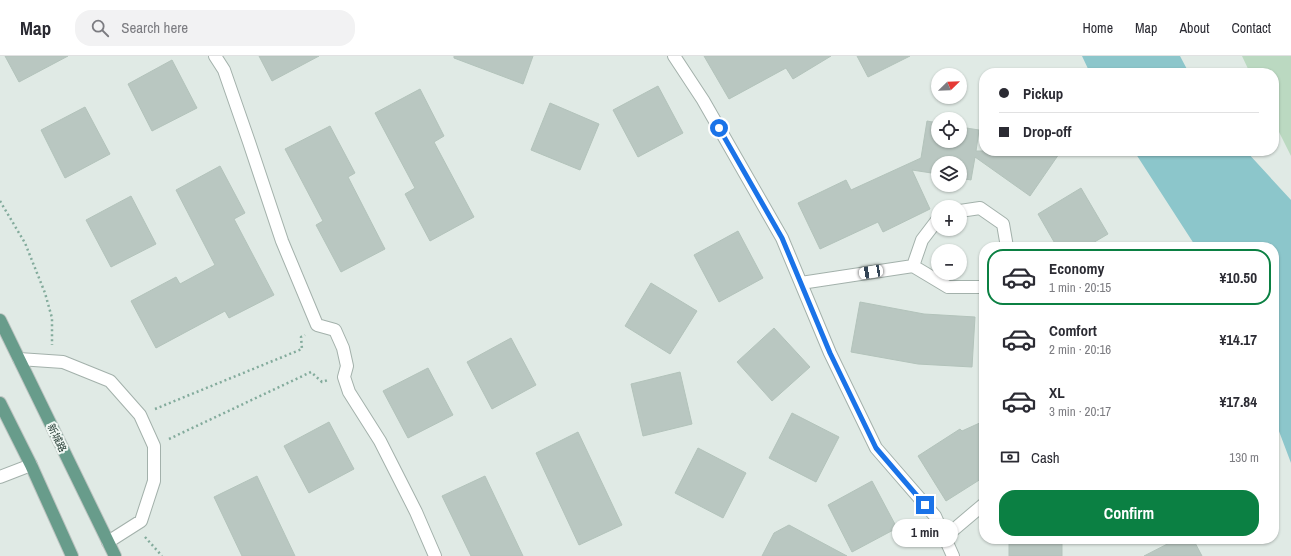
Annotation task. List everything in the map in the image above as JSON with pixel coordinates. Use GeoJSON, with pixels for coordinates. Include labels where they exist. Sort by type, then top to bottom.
{"type":"FeatureCollection","features":[{"type":"Feature","properties":{"kind":"main road","name":"新城路"},"geometry":{"type":"LineString","coordinates":[[0,320],[114,556]]}},
{"type":"Feature","properties":{"kind":"main road"},"geometry":{"type":"LineString","coordinates":[[0,403],[31,465],[72,556]]}},
{"type":"Feature","properties":{"kind":"street"},"geometry":{"type":"LineString","coordinates":[[215,56],[224,70],[282,241],[317,325],[335,330],[343,348],[346,360],[347,366],[344,377],[349,392],[380,441],[416,512],[435,556]]}},
{"type":"Feature","properties":{"kind":"street"},"geometry":{"type":"LineString","coordinates":[[674,56],[703,100],[782,238],[830,353],[876,448],[935,516],[953,556]]}},
{"type":"Feature","properties":{"kind":"street"},"geometry":{"type":"LineString","coordinates":[[967,210],[980,208],[1003,224],[1006,242]]}},
{"type":"Feature","properties":{"kind":"street"},"geometry":{"type":"LineString","coordinates":[[913,266],[922,240],[931,228]]}},
{"type":"Feature","properties":{"kind":"street"},"geometry":{"type":"LineString","coordinates":[[801,283],[913,266],[948,287],[979,287]]}},
{"type":"Feature","properties":{"kind":"street"},"geometry":{"type":"LineString","coordinates":[[19,359],[63,362],[110,382],[140,415],[154,446],[154,481],[141,521],[108,542]]}},
{"type":"Feature","properties":{"kind":"street"},"geometry":{"type":"LineString","coordinates":[[0,477],[31,465]]}},
{"type":"Feature","properties":{"kind":"street"},"geometry":{"type":"LineString","coordinates":[[945,537],[979,508]]}},
{"type":"Feature","properties":{"kind":"path"},"geometry":{"type":"LineString","coordinates":[[0,201],[25,243],[45,293],[52,318],[52,361]]}},
{"type":"Feature","properties":{"kind":"path"},"geometry":{"type":"LineString","coordinates":[[140,415],[302,349],[301,337],[323,326]]}},
{"type":"Feature","properties":{"kind":"path"},"geometry":{"type":"LineString","coordinates":[[154,446],[311,372],[322,382],[345,373]]}},
{"type":"Feature","properties":{"kind":"path"},"geometry":{"type":"LineString","coordinates":[[134,525],[162,556]]}},
{"type":"Feature","properties":{"kind":"green space"},"geometry":{"type":"Polygon","coordinates":[[[1242,56],[1291,56],[1291,156],[1279,132],[1279,68],[1248,68],[1242,56]]]}},
{"type":"Feature","properties":{"kind":"water"},"geometry":{"type":"Polygon","coordinates":[[[1082,56],[1180,56],[1186,68],[1088,68],[1082,56]]]}},
{"type":"Feature","properties":{"kind":"water"},"geometry":{"type":"Polygon","coordinates":[[[1137,156],[1251,156],[1291,200],[1291,463],[1279,431],[1279,242],[1193,242],[1137,156]]]}},
{"type":"Feature","properties":{"kind":"building"},"geometry":{"type":"Polygon","coordinates":[[[5,56],[68,56],[19,82],[5,56]]]}},
{"type":"Feature","properties":{"kind":"building"},"geometry":{"type":"Polygon","coordinates":[[[259,56],[319,56],[272,81],[259,56]]]}},
{"type":"Feature","properties":{"kind":"building"},"geometry":{"type":"Polygon","coordinates":[[[454,56],[533,56],[523,84],[454,58],[454,56]]]}},
{"type":"Feature","properties":{"kind":"building"},"geometry":{"type":"Polygon","coordinates":[[[704,56],[831,56],[793,79],[786,68],[729,99],[704,56]]]}},
{"type":"Feature","properties":{"kind":"building"},"geometry":{"type":"Polygon","coordinates":[[[857,56],[910,56],[868,77],[857,56]]]}},
{"type":"Feature","properties":{"kind":"building"},"geometry":{"type":"Polygon","coordinates":[[[172,60],[197,108],[152,131],[128,84],[172,60]]]}},
{"type":"Feature","properties":{"kind":"building"},"geometry":{"type":"Polygon","coordinates":[[[658,86],[683,133],[638,157],[613,110],[658,86]]]}},
{"type":"Feature","properties":{"kind":"building"},"geometry":{"type":"Polygon","coordinates":[[[420,89],[444,136],[434,142],[474,217],[430,241],[405,194],[415,188],[375,113],[420,89]]]}},
{"type":"Feature","properties":{"kind":"building"},"geometry":{"type":"Polygon","coordinates":[[[550,103],[599,124],[580,170],[531,150],[550,103]]]}},
{"type":"Feature","properties":{"kind":"building"},"geometry":{"type":"Polygon","coordinates":[[[85,107],[110,154],[65,178],[41,130],[85,107]]]}},
{"type":"Feature","properties":{"kind":"building"},"geometry":{"type":"Polygon","coordinates":[[[927,121],[931,122],[931,148],[967,148],[967,128],[979,130],[976,151],[979,151],[979,156],[1058,156],[1030,196],[975,157],[971,180],[967,179],[967,156],[931,156],[931,173],[912,170],[930,209],[883,232],[878,222],[820,249],[798,203],[846,180],[851,190],[921,158],[927,121]]]}},
{"type":"Feature","properties":{"kind":"building"},"geometry":{"type":"Polygon","coordinates":[[[330,126],[355,173],[348,177],[385,249],[341,272],[316,225],[323,221],[285,149],[330,126]]]}},
{"type":"Feature","properties":{"kind":"building"},"geometry":{"type":"Polygon","coordinates":[[[220,166],[245,213],[234,219],[274,295],[229,318],[225,311],[156,348],[131,301],[176,277],[180,284],[215,265],[176,190],[220,166]]]}},
{"type":"Feature","properties":{"kind":"building"},"geometry":{"type":"Polygon","coordinates":[[[1081,188],[1108,234],[1094,242],[1054,242],[1038,214],[1081,188]]]}},
{"type":"Feature","properties":{"kind":"building"},"geometry":{"type":"Polygon","coordinates":[[[131,196],[156,244],[111,267],[86,220],[131,196]]]}},
{"type":"Feature","properties":{"kind":"building"},"geometry":{"type":"Polygon","coordinates":[[[738,231],[763,278],[719,302],[694,255],[738,231]]]}},
{"type":"Feature","properties":{"kind":"building"},"geometry":{"type":"Polygon","coordinates":[[[651,283],[697,311],[670,354],[625,326],[651,283]]]}},
{"type":"Feature","properties":{"kind":"building"},"geometry":{"type":"Polygon","coordinates":[[[860,302],[924,314],[975,317],[972,367],[918,364],[851,352],[860,302]]]}},
{"type":"Feature","properties":{"kind":"building"},"geometry":{"type":"Polygon","coordinates":[[[774,328],[810,367],[772,401],[737,362],[774,328]]]}},
{"type":"Feature","properties":{"kind":"building"},"geometry":{"type":"Polygon","coordinates":[[[511,338],[536,385],[492,409],[467,362],[511,338]]]}},
{"type":"Feature","properties":{"kind":"building"},"geometry":{"type":"Polygon","coordinates":[[[428,368],[453,415],[408,438],[383,391],[428,368]]]}},
{"type":"Feature","properties":{"kind":"building"},"geometry":{"type":"Polygon","coordinates":[[[680,372],[692,424],[643,436],[631,384],[680,372]]]}},
{"type":"Feature","properties":{"kind":"building"},"geometry":{"type":"Polygon","coordinates":[[[792,413],[839,437],[816,482],[769,458],[792,413]]]}},
{"type":"Feature","properties":{"kind":"building"},"geometry":{"type":"Polygon","coordinates":[[[329,422],[354,469],[309,493],[284,446],[329,422]]]}},
{"type":"Feature","properties":{"kind":"building"},"geometry":{"type":"Polygon","coordinates":[[[979,423],[979,480],[946,501],[918,456],[960,429],[962,431],[979,423]]]}},
{"type":"Feature","properties":{"kind":"building"},"geometry":{"type":"Polygon","coordinates":[[[578,432],[622,525],[579,545],[536,453],[578,432]]]}},
{"type":"Feature","properties":{"kind":"building"},"geometry":{"type":"Polygon","coordinates":[[[698,448],[746,473],[723,518],[675,493],[698,448]]]}},
{"type":"Feature","properties":{"kind":"building"},"geometry":{"type":"Polygon","coordinates":[[[257,476],[295,556],[242,556],[214,497],[257,476]]]}},
{"type":"Feature","properties":{"kind":"building"},"geometry":{"type":"Polygon","coordinates":[[[485,476],[523,556],[471,556],[442,496],[485,476]]]}},
{"type":"Feature","properties":{"kind":"building"},"geometry":{"type":"Polygon","coordinates":[[[872,481],[897,528],[852,552],[828,505],[872,481]]]}},
{"type":"Feature","properties":{"kind":"building"},"geometry":{"type":"Polygon","coordinates":[[[789,525],[847,556],[762,556],[774,533],[789,525]]]}},
{"type":"Feature","properties":{"kind":"building"},"geometry":{"type":"Polygon","coordinates":[[[1009,544],[1062,544],[1062,556],[1009,556],[1009,544]]]}},
{"type":"Feature","properties":{"kind":"building"},"geometry":{"type":"Polygon","coordinates":[[[1167,544],[1196,544],[1202,556],[1144,556],[1167,544]]]}},
{"type":"Feature","properties":{"kind":"route"},"geometry":{"type":"LineString","coordinates":[[719,128],[782,238],[830,353],[876,448],[925,505]]}}]}
